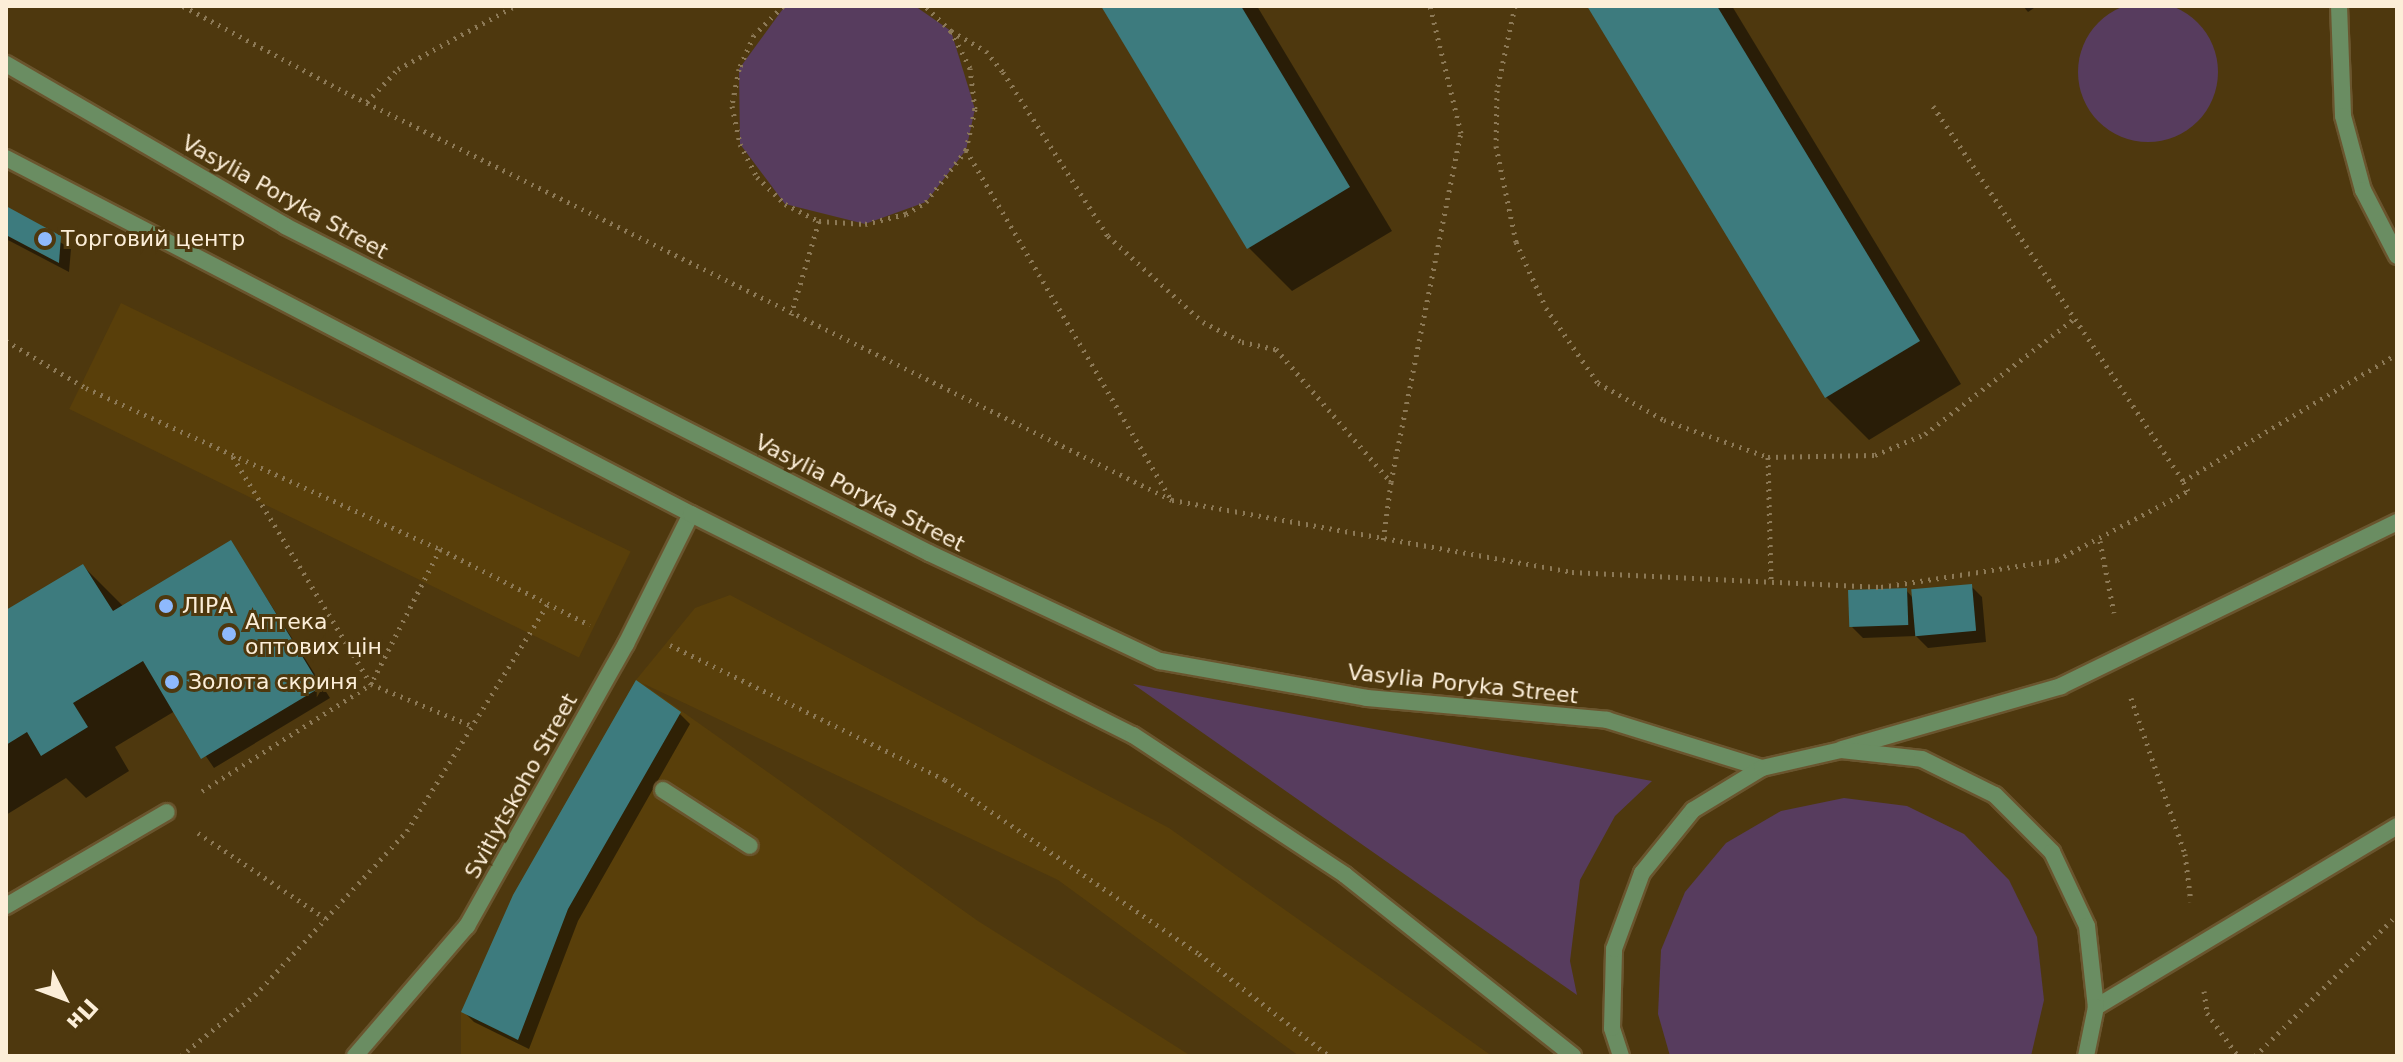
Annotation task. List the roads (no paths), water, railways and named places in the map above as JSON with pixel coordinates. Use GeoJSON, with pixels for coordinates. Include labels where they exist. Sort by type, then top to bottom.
{"type":"FeatureCollection","features":[{"type":"Feature","properties":{"kind":"street"},"geometry":{"type":"LineString","coordinates":[[2339,6],[2343,116],[2363,190],[2397,256]]}},
{"type":"Feature","properties":{"kind":"street","name":"Vasylia Poryka Street"},"geometry":{"type":"LineString","coordinates":[[6,64],[285,226],[929,553],[1160,661],[1367,698],[1607,720],[1762,768]]}},
{"type":"Feature","properties":{"kind":"street"},"geometry":{"type":"LineString","coordinates":[[6,158],[691,514],[1133,735],[1345,875],[1573,1056]]}},
{"type":"Feature","properties":{"kind":"street","name":"Svitlytskoho Street"},"geometry":{"type":"LineString","coordinates":[[355,1056],[467,926],[626,644],[691,514]]}},
{"type":"Feature","properties":{"kind":"street"},"geometry":{"type":"LineString","coordinates":[[1621,1056],[1612,1028],[1614,949],[1642,873],[1693,810],[1762,768],[1841,750],[2061,686],[2397,522]]}},
{"type":"Feature","properties":{"kind":"street"},"geometry":{"type":"LineString","coordinates":[[1841,750],[1922,759],[2005,804],[2052,852],[2087,926],[2096,1007],[2086,1056]]}},
{"type":"Feature","properties":{"kind":"street"},"geometry":{"type":"LineString","coordinates":[[663,790],[750,846]]}},
{"type":"Feature","properties":{"kind":"street"},"geometry":{"type":"LineString","coordinates":[[6,906],[167,812]]}},
{"type":"Feature","properties":{"kind":"street"},"geometry":{"type":"LineString","coordinates":[[2096,1007],[2397,826]]}},
{"type":"Feature","properties":{"kind":"place","name":"Торговий центр"},"geometry":{"type":"Point","coordinates":[45,239]}},
{"type":"Feature","properties":{"kind":"place","name":"ЛІРА"},"geometry":{"type":"Point","coordinates":[166,606]}},
{"type":"Feature","properties":{"kind":"place","name":"Аптека оптових цін"},"geometry":{"type":"Point","coordinates":[229,634]}},
{"type":"Feature","properties":{"kind":"place","name":"Золота скриня"},"geometry":{"type":"Point","coordinates":[172,682]}}]}
